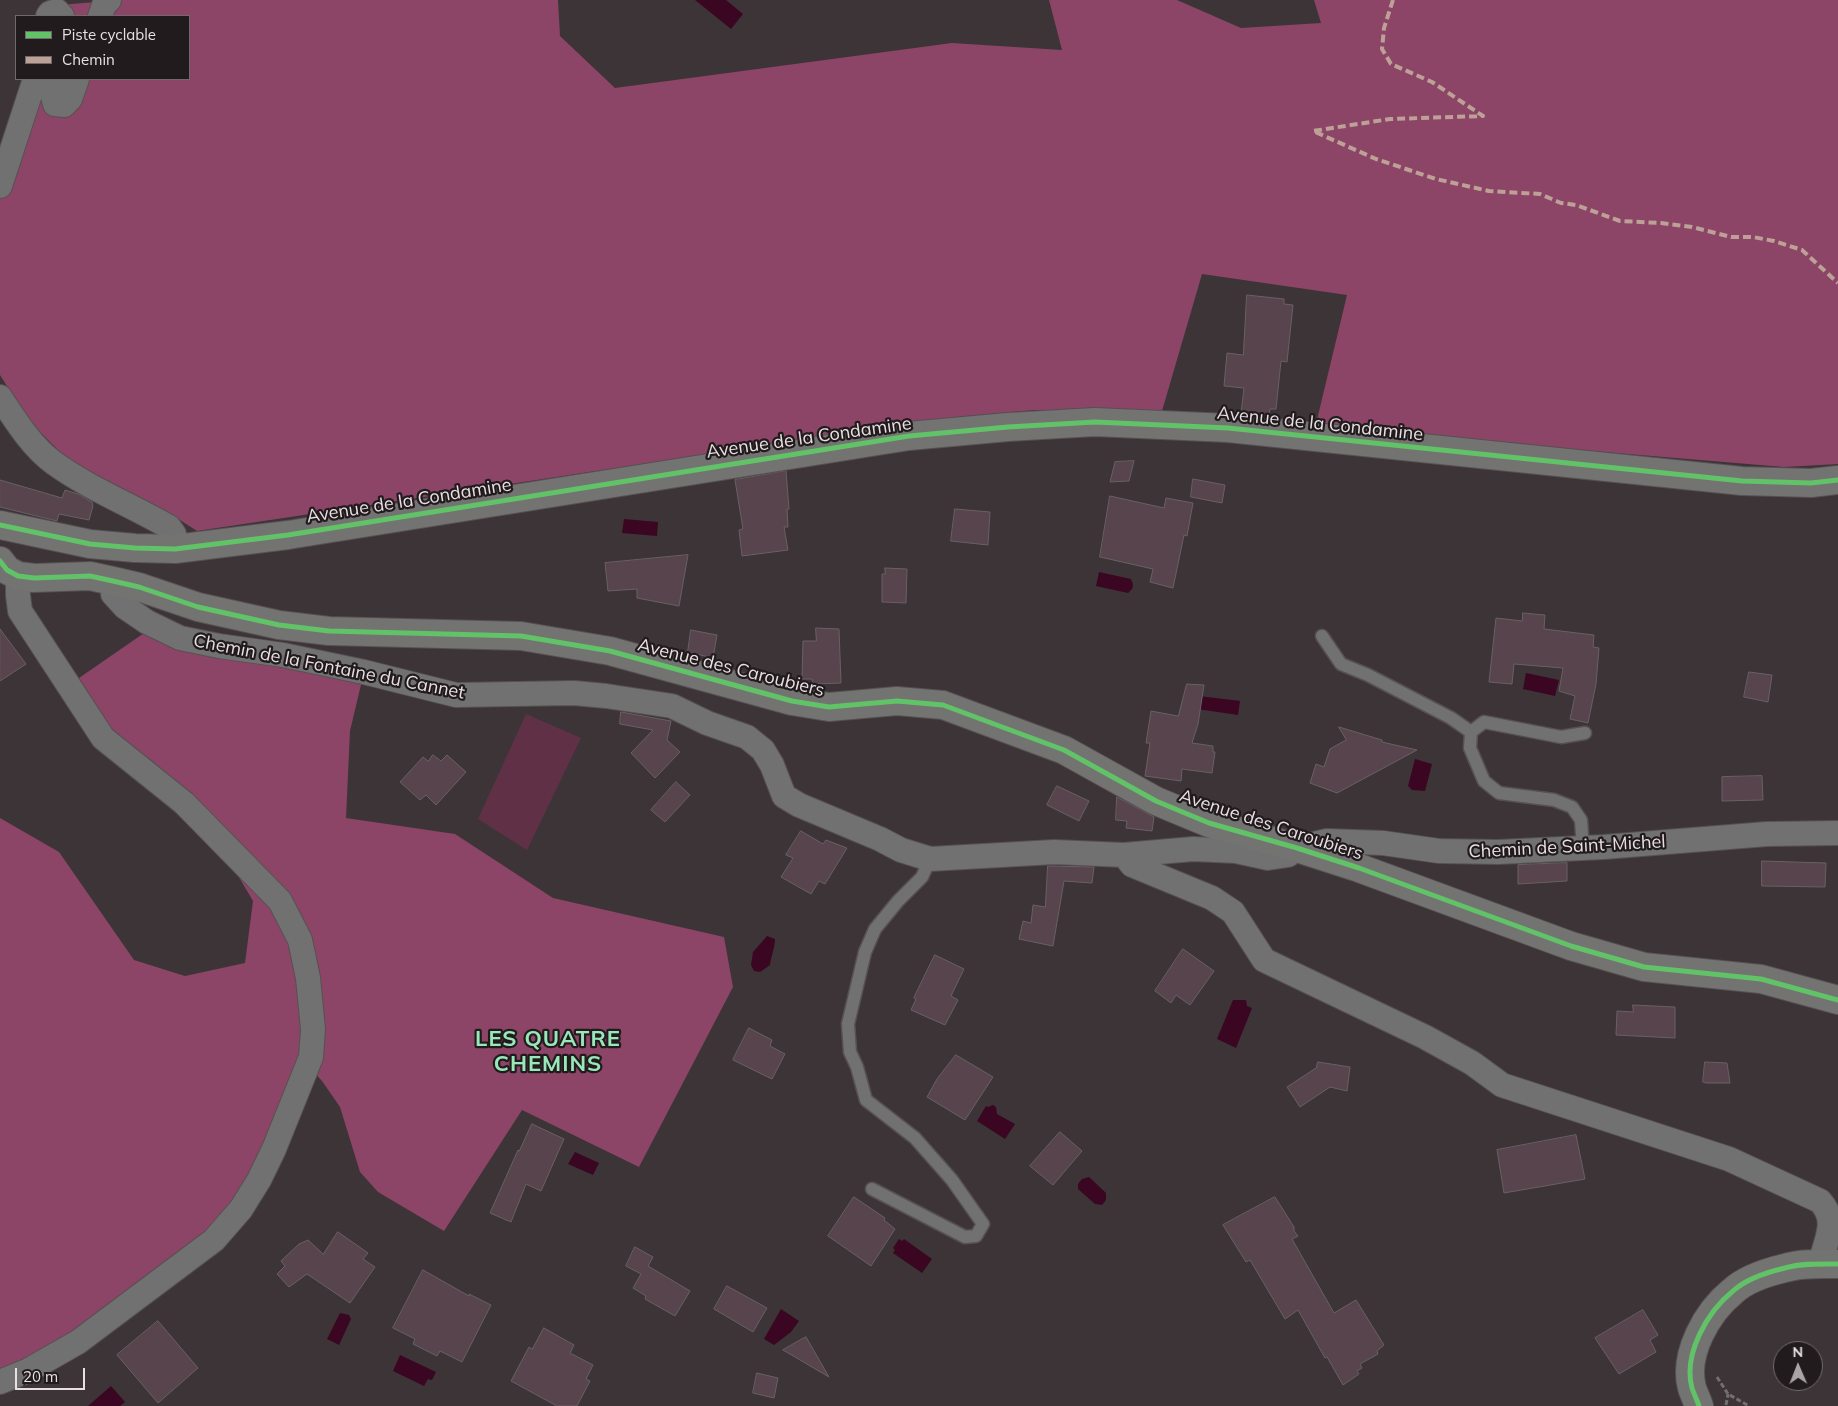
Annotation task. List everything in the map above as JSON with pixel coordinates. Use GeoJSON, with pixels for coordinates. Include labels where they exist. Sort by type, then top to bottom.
{"type":"FeatureCollection","features":[{"type":"Feature","properties":{"kind":"street"},"geometry":{"type":"LineString","coordinates":[[100,15],[108,0]]}},
{"type":"Feature","properties":{"kind":"street"},"geometry":{"type":"LineString","coordinates":[[49,15],[58,10],[61,15]]}},
{"type":"Feature","properties":{"kind":"street"},"geometry":{"type":"LineString","coordinates":[[0,186],[34,80]]}},
{"type":"Feature","properties":{"kind":"street"},"geometry":{"type":"LineString","coordinates":[[55,80],[52,93],[55,104],[64,105],[70,99],[77,80]]}},
{"type":"Feature","properties":{"kind":"street"},"geometry":{"type":"LineString","coordinates":[[0,398],[21,428],[53,462],[88,485],[169,527],[174,534],[175,549]]}},
{"type":"Feature","properties":{"kind":"street","name":"Avenue de la Condamine"},"geometry":{"type":"LineString","coordinates":[[0,525],[90,544],[175,549],[288,534],[909,436],[1008,427],[1095,422],[1228,428],[1742,481],[1811,482],[1838,480]]}},
{"type":"Feature","properties":{"kind":"street"},"geometry":{"type":"LineString","coordinates":[[0,1382],[28,1370],[78,1342],[214,1240],[241,1209],[260,1180],[312,1057],[313,1028],[308,978],[300,940],[280,901],[184,803],[103,738],[20,611],[9,568]]}},
{"type":"Feature","properties":{"kind":"street","name":"Avenue des Caroubiers"},"geometry":{"type":"LineString","coordinates":[[9,568],[113,580],[198,607],[279,625],[329,631],[521,636],[610,651],[792,701],[829,708],[897,701],[943,706],[1064,750],[1156,801],[1209,823],[1359,868],[1580,949],[1644,967],[1761,979],[1838,1000]]}},
{"type":"Feature","properties":{"kind":"street","name":"Chemin de la Fontaine du Cannet"},"geometry":{"type":"LineString","coordinates":[[113,580],[113,594],[124,607],[180,638],[284,655],[364,672],[456,695],[574,693],[672,706],[707,723],[747,737],[758,745],[772,765],[784,796],[799,805],[880,839],[901,850],[930,859],[1054,852],[1124,855]]}},
{"type":"Feature","properties":{"kind":"street","name":"Chemin de Saint-Michel"},"geometry":{"type":"LineString","coordinates":[[1124,855],[1193,849],[1236,851],[1268,858],[1288,855],[1297,848],[1327,841],[1383,844],[1439,852],[1498,852],[1583,848],[1767,834],[1838,833]]}},
{"type":"Feature","properties":{"kind":"street"},"geometry":{"type":"LineString","coordinates":[[1124,855],[1132,865],[1212,898],[1233,912],[1264,960],[1426,1037],[1472,1063],[1502,1085],[1729,1159],[1820,1201],[1832,1209],[1837,1218],[1836,1228],[1823,1251],[1829,1264],[1786,1267],[1750,1280],[1733,1290],[1707,1320],[1694,1345],[1691,1367],[1692,1387],[1699,1406]]}},
{"type":"Feature","properties":{"kind":"lane"},"geometry":{"type":"LineString","coordinates":[[1322,636],[1340,664],[1368,675],[1450,718],[1471,732]]}},
{"type":"Feature","properties":{"kind":"lane"},"geometry":{"type":"LineString","coordinates":[[1583,848],[1582,820],[1572,807],[1554,800],[1499,793],[1484,781],[1470,748],[1471,732],[1484,722],[1561,737],[1585,732]]}},
{"type":"Feature","properties":{"kind":"lane"},"geometry":{"type":"LineString","coordinates":[[872,1189],[965,1237],[976,1236],[983,1224],[952,1180],[915,1138],[866,1100],[857,1068],[850,1052],[848,1024],[868,944],[875,929],[898,901],[922,877],[930,859]]}},
{"type":"Feature","properties":{"kind":"path"},"geometry":{"type":"LineString","coordinates":[[1715,1374],[1728,1394],[1750,1406]]}},
{"type":"Feature","properties":{"kind":"path"},"geometry":{"type":"LineString","coordinates":[[1726,1406],[1728,1394]]}},
{"type":"Feature","properties":{"kind":"shaded area"},"geometry":{"type":"Polygon","coordinates":[[[121,0],[558,0],[560,36],[615,88],[952,43],[1062,50],[1049,0],[1177,0],[1241,28],[1321,23],[1314,0],[1838,0],[1838,464],[1784,467],[1315,428],[1347,295],[1202,274],[1162,411],[1035,410],[956,417],[197,531],[169,513],[90,482],[29,421],[0,375],[0,194],[36,80],[190,80],[190,15],[49,15],[59,5],[121,0]]]}},
{"type":"Feature","properties":{"kind":"shaded area"},"geometry":{"type":"Polygon","coordinates":[[[695,0],[726,0],[743,14],[731,29],[695,0]]]}},
{"type":"Feature","properties":{"kind":"shaded area"},"geometry":{"type":"Polygon","coordinates":[[[624,519],[658,522],[657,536],[622,533],[624,519]]]}},
{"type":"Feature","properties":{"kind":"shaded area"},"geometry":{"type":"Polygon","coordinates":[[[1099,572],[1131,579],[1132,588],[1128,593],[1096,586],[1099,572]]]}},
{"type":"Feature","properties":{"kind":"shaded area"},"geometry":{"type":"Polygon","coordinates":[[[147,631],[364,672],[350,731],[346,818],[455,834],[553,898],[724,937],[733,987],[639,1167],[522,1110],[444,1231],[378,1192],[360,1172],[340,1107],[322,1081],[301,1058],[263,1152],[225,1219],[134,1294],[34,1356],[0,1372],[0,818],[59,852],[134,960],[185,976],[245,963],[253,901],[192,798],[112,732],[79,678],[147,631]]]}},
{"type":"Feature","properties":{"kind":"shaded area"},"geometry":{"type":"Polygon","coordinates":[[[1526,673],[1559,680],[1555,696],[1523,689],[1526,673]]]}},
{"type":"Feature","properties":{"kind":"shaded area"},"geometry":{"type":"Polygon","coordinates":[[[1199,696],[1240,701],[1238,715],[1197,709],[1199,696]]]}},
{"type":"Feature","properties":{"kind":"shaded area"},"geometry":{"type":"Polygon","coordinates":[[[526,714],[581,738],[527,850],[478,819],[526,714]]]}},
{"type":"Feature","properties":{"kind":"shaded area"},"geometry":{"type":"Polygon","coordinates":[[[1415,759],[1432,764],[1425,791],[1412,790],[1408,786],[1415,759]]]}},
{"type":"Feature","properties":{"kind":"shaded area"},"geometry":{"type":"Polygon","coordinates":[[[767,936],[775,939],[770,965],[760,972],[754,971],[751,965],[753,952],[767,936]]]}},
{"type":"Feature","properties":{"kind":"shaded area"},"geometry":{"type":"Polygon","coordinates":[[[1233,1000],[1246,1000],[1247,1006],[1252,1008],[1236,1048],[1217,1039],[1233,1000]]]}},
{"type":"Feature","properties":{"kind":"shaded area"},"geometry":{"type":"Polygon","coordinates":[[[993,1105],[996,1107],[997,1114],[1015,1124],[1005,1139],[977,1121],[986,1106],[993,1105]]]}},
{"type":"Feature","properties":{"kind":"shaded area"},"geometry":{"type":"Polygon","coordinates":[[[575,1152],[599,1163],[593,1175],[568,1164],[575,1152]]]}},
{"type":"Feature","properties":{"kind":"shaded area"},"geometry":{"type":"Polygon","coordinates":[[[1089,1177],[1106,1193],[1106,1200],[1102,1205],[1095,1204],[1078,1189],[1078,1184],[1082,1179],[1089,1177]]]}},
{"type":"Feature","properties":{"kind":"shaded area"},"geometry":{"type":"Polygon","coordinates":[[[899,1239],[902,1241],[904,1239],[932,1259],[922,1273],[893,1253],[895,1250],[893,1248],[899,1239]]]}},
{"type":"Feature","properties":{"kind":"shaded area"},"geometry":{"type":"Polygon","coordinates":[[[781,1309],[799,1321],[791,1332],[774,1345],[764,1339],[781,1309]]]}},
{"type":"Feature","properties":{"kind":"shaded area"},"geometry":{"type":"Polygon","coordinates":[[[340,1313],[349,1315],[351,1319],[339,1345],[327,1339],[340,1313]]]}},
{"type":"Feature","properties":{"kind":"shaded area"},"geometry":{"type":"Polygon","coordinates":[[[400,1355],[436,1372],[432,1380],[428,1379],[424,1386],[393,1371],[400,1355]]]}},
{"type":"Feature","properties":{"kind":"shaded area"},"geometry":{"type":"Polygon","coordinates":[[[111,1386],[125,1402],[120,1406],[88,1406],[111,1386]]]}},
{"type":"Feature","properties":{"kind":"building"},"geometry":{"type":"Polygon","coordinates":[[[1247,295],[1284,299],[1284,304],[1293,305],[1287,362],[1281,361],[1276,409],[1270,409],[1269,416],[1241,413],[1244,388],[1224,386],[1227,353],[1243,355],[1247,295]]]}},
{"type":"Feature","properties":{"kind":"building"},"geometry":{"type":"Polygon","coordinates":[[[1134,461],[1129,481],[1110,482],[1115,462],[1134,461]]]}},
{"type":"Feature","properties":{"kind":"building"},"geometry":{"type":"Polygon","coordinates":[[[786,471],[789,509],[787,509],[788,527],[784,527],[788,550],[742,556],[739,530],[743,529],[735,480],[786,471]]]}},
{"type":"Feature","properties":{"kind":"building"},"geometry":{"type":"Polygon","coordinates":[[[1193,479],[1225,485],[1222,503],[1191,497],[1193,479]]]}},
{"type":"Feature","properties":{"kind":"building"},"geometry":{"type":"Polygon","coordinates":[[[0,480],[62,498],[65,490],[78,494],[92,502],[93,506],[89,520],[59,514],[57,521],[0,507],[0,480]]]}},
{"type":"Feature","properties":{"kind":"building"},"geometry":{"type":"Polygon","coordinates":[[[1110,496],[1164,508],[1166,498],[1193,503],[1187,536],[1184,535],[1173,588],[1150,582],[1153,569],[1100,557],[1110,496]]]}},
{"type":"Feature","properties":{"kind":"building"},"geometry":{"type":"Polygon","coordinates":[[[955,509],[990,512],[988,545],[951,541],[955,509]]]}},
{"type":"Feature","properties":{"kind":"building"},"geometry":{"type":"Polygon","coordinates":[[[688,555],[679,606],[637,598],[637,589],[608,591],[605,563],[688,555]]]}},
{"type":"Feature","properties":{"kind":"building"},"geometry":{"type":"Polygon","coordinates":[[[885,568],[907,569],[906,603],[882,602],[882,574],[885,574],[885,568]]]}},
{"type":"Feature","properties":{"kind":"building"},"geometry":{"type":"Polygon","coordinates":[[[1523,613],[1545,615],[1544,629],[1594,635],[1593,647],[1599,648],[1596,684],[1588,723],[1570,719],[1575,696],[1559,691],[1563,668],[1514,664],[1512,684],[1489,682],[1496,618],[1522,621],[1523,613]]]}},
{"type":"Feature","properties":{"kind":"building"},"geometry":{"type":"Polygon","coordinates":[[[816,628],[839,629],[841,683],[813,684],[812,679],[802,679],[803,641],[816,641],[816,628]]]}},
{"type":"Feature","properties":{"kind":"building"},"geometry":{"type":"Polygon","coordinates":[[[0,629],[26,664],[0,681],[0,629]]]}},
{"type":"Feature","properties":{"kind":"building"},"geometry":{"type":"Polygon","coordinates":[[[691,630],[717,635],[713,658],[688,652],[691,630]]]}},
{"type":"Feature","properties":{"kind":"building"},"geometry":{"type":"Polygon","coordinates":[[[1749,672],[1772,675],[1768,702],[1744,697],[1749,672]]]}},
{"type":"Feature","properties":{"kind":"building"},"geometry":{"type":"Polygon","coordinates":[[[1187,684],[1204,685],[1198,724],[1192,743],[1213,746],[1213,752],[1215,752],[1212,773],[1182,769],[1181,781],[1145,776],[1150,743],[1146,743],[1151,711],[1178,716],[1187,684]]]}},
{"type":"Feature","properties":{"kind":"building"},"geometry":{"type":"Polygon","coordinates":[[[621,712],[671,721],[667,740],[680,752],[655,778],[631,753],[653,730],[620,724],[621,712]]]}},
{"type":"Feature","properties":{"kind":"building"},"geometry":{"type":"Polygon","coordinates":[[[1339,727],[1382,740],[1382,742],[1417,750],[1337,793],[1310,783],[1316,764],[1324,767],[1330,749],[1346,740],[1339,727]]]}},
{"type":"Feature","properties":{"kind":"building"},"geometry":{"type":"Polygon","coordinates":[[[433,755],[441,761],[447,755],[466,772],[436,805],[426,795],[420,800],[400,782],[423,757],[428,761],[433,755]]]}},
{"type":"Feature","properties":{"kind":"building"},"geometry":{"type":"Polygon","coordinates":[[[1762,776],[1763,800],[1722,801],[1722,777],[1762,776]]]}},
{"type":"Feature","properties":{"kind":"building"},"geometry":{"type":"Polygon","coordinates":[[[676,782],[690,795],[665,822],[651,810],[676,782]]]}},
{"type":"Feature","properties":{"kind":"building"},"geometry":{"type":"Polygon","coordinates":[[[1057,786],[1089,801],[1079,821],[1047,805],[1057,786]]]}},
{"type":"Feature","properties":{"kind":"building"},"geometry":{"type":"Polygon","coordinates":[[[1117,797],[1154,817],[1152,831],[1126,828],[1127,821],[1116,820],[1117,797]]]}},
{"type":"Feature","properties":{"kind":"building"},"geometry":{"type":"Polygon","coordinates":[[[801,831],[823,844],[826,840],[847,848],[825,884],[819,881],[811,894],[781,877],[793,858],[786,855],[801,831]]]}},
{"type":"Feature","properties":{"kind":"building"},"geometry":{"type":"Polygon","coordinates":[[[1762,861],[1826,863],[1825,887],[1762,886],[1762,861]]]}},
{"type":"Feature","properties":{"kind":"building"},"geometry":{"type":"Polygon","coordinates":[[[1567,863],[1567,881],[1518,884],[1518,865],[1567,863]]]}},
{"type":"Feature","properties":{"kind":"building"},"geometry":{"type":"Polygon","coordinates":[[[1048,866],[1094,867],[1092,883],[1064,881],[1053,946],[1019,939],[1023,921],[1031,923],[1033,905],[1045,907],[1048,866]]]}},
{"type":"Feature","properties":{"kind":"building"},"geometry":{"type":"Polygon","coordinates":[[[1183,949],[1214,971],[1190,1005],[1176,995],[1171,1003],[1155,991],[1183,949]]]}},
{"type":"Feature","properties":{"kind":"building"},"geometry":{"type":"Polygon","coordinates":[[[935,955],[964,969],[951,996],[958,1000],[945,1025],[911,1010],[916,999],[914,998],[935,955]]]}},
{"type":"Feature","properties":{"kind":"building"},"geometry":{"type":"Polygon","coordinates":[[[1633,1005],[1675,1007],[1675,1038],[1616,1035],[1617,1011],[1633,1012],[1633,1005]]]}},
{"type":"Feature","properties":{"kind":"building"},"geometry":{"type":"Polygon","coordinates":[[[749,1028],[772,1040],[770,1046],[785,1054],[772,1079],[733,1060],[749,1028]]]}},
{"type":"Feature","properties":{"kind":"building"},"geometry":{"type":"Polygon","coordinates":[[[956,1055],[993,1077],[965,1120],[927,1097],[937,1079],[956,1055]]]}},
{"type":"Feature","properties":{"kind":"building"},"geometry":{"type":"Polygon","coordinates":[[[1318,1062],[1350,1067],[1347,1091],[1330,1087],[1300,1107],[1287,1087],[1316,1068],[1318,1062]]]}},
{"type":"Feature","properties":{"kind":"building"},"geometry":{"type":"Polygon","coordinates":[[[1705,1062],[1727,1063],[1730,1083],[1703,1082],[1705,1062]]]}},
{"type":"Feature","properties":{"kind":"building"},"geometry":{"type":"Polygon","coordinates":[[[532,1124],[564,1139],[541,1191],[526,1184],[511,1222],[490,1213],[518,1150],[532,1124]]]}},
{"type":"Feature","properties":{"kind":"building"},"geometry":{"type":"Polygon","coordinates":[[[1060,1132],[1082,1151],[1053,1185],[1030,1166],[1060,1132]]]}},
{"type":"Feature","properties":{"kind":"building"},"geometry":{"type":"Polygon","coordinates":[[[1576,1135],[1585,1179],[1504,1193],[1497,1150],[1576,1135]]]}},
{"type":"Feature","properties":{"kind":"building"},"geometry":{"type":"Polygon","coordinates":[[[854,1197],[885,1218],[884,1220],[895,1229],[871,1266],[828,1236],[854,1197]]]}},
{"type":"Feature","properties":{"kind":"building"},"geometry":{"type":"Polygon","coordinates":[[[1275,1197],[1298,1236],[1292,1239],[1334,1313],[1356,1300],[1384,1345],[1377,1351],[1378,1354],[1360,1364],[1362,1368],[1357,1371],[1359,1374],[1343,1385],[1327,1357],[1325,1358],[1298,1310],[1285,1319],[1250,1260],[1246,1262],[1223,1225],[1275,1197]]]}},
{"type":"Feature","properties":{"kind":"building"},"geometry":{"type":"Polygon","coordinates":[[[338,1232],[368,1253],[363,1259],[375,1267],[350,1303],[307,1274],[289,1287],[277,1274],[285,1266],[281,1261],[299,1244],[308,1240],[323,1254],[338,1232]]]}},
{"type":"Feature","properties":{"kind":"building"},"geometry":{"type":"Polygon","coordinates":[[[635,1247],[653,1257],[648,1266],[690,1291],[675,1316],[645,1299],[646,1296],[633,1288],[641,1274],[626,1266],[635,1247]]]}},
{"type":"Feature","properties":{"kind":"building"},"geometry":{"type":"Polygon","coordinates":[[[423,1270],[469,1296],[469,1294],[491,1305],[462,1362],[440,1351],[437,1356],[413,1344],[415,1339],[393,1328],[423,1270]]]}},
{"type":"Feature","properties":{"kind":"building"},"geometry":{"type":"Polygon","coordinates":[[[727,1286],[767,1308],[753,1332],[714,1309],[727,1286]]]}},
{"type":"Feature","properties":{"kind":"building"},"geometry":{"type":"Polygon","coordinates":[[[1643,1310],[1658,1335],[1650,1340],[1656,1352],[1619,1374],[1595,1338],[1643,1310]]]}},
{"type":"Feature","properties":{"kind":"building"},"geometry":{"type":"Polygon","coordinates":[[[158,1321],[198,1368],[158,1403],[117,1355],[158,1321]]]}},
{"type":"Feature","properties":{"kind":"building"},"geometry":{"type":"Polygon","coordinates":[[[544,1328],[574,1345],[570,1353],[593,1365],[586,1379],[590,1381],[577,1406],[557,1406],[511,1381],[529,1347],[532,1349],[544,1328]]]}},
{"type":"Feature","properties":{"kind":"building"},"geometry":{"type":"Polygon","coordinates":[[[806,1337],[829,1377],[783,1350],[806,1337]]]}},
{"type":"Feature","properties":{"kind":"building"},"geometry":{"type":"Polygon","coordinates":[[[757,1373],[778,1378],[774,1398],[753,1393],[757,1373]]]}},
{"type":"Feature","properties":{"kind":"marked path"},"geometry":{"type":"LineString","coordinates":[[1393,0],[1384,28],[1382,49],[1391,64],[1432,82],[1483,116],[1390,119],[1313,131],[1376,159],[1436,179],[1489,191],[1540,194],[1561,203],[1576,205],[1620,221],[1692,227],[1731,237],[1753,237],[1774,241],[1802,250],[1838,283]]}},
{"type":"Feature","properties":{"kind":"cycle path"},"geometry":{"type":"LineString","coordinates":[[0,525],[90,544],[175,549],[288,535],[909,436],[1008,427],[1095,422],[1228,428],[1742,481],[1811,483],[1838,480]]}},
{"type":"Feature","properties":{"kind":"cycle path"},"geometry":{"type":"LineString","coordinates":[[0,561],[7,570],[18,576],[34,578],[90,576],[139,587],[198,607],[279,625],[329,631],[521,636],[610,651],[792,701],[829,707],[897,701],[943,705],[1064,750],[1156,801],[1209,823],[1359,868],[1571,946],[1644,967],[1761,979],[1838,1000]]}},
{"type":"Feature","properties":{"kind":"cycle path"},"geometry":{"type":"LineString","coordinates":[[1699,1406],[1692,1388],[1690,1375],[1691,1361],[1699,1335],[1714,1310],[1723,1300],[1738,1287],[1758,1276],[1791,1266],[1838,1264]]}},
{"type":"Feature","properties":{"kind":"district","name":"LES QUATRE CHEMINS"},"geometry":{"type":"Point","coordinates":[548,1052]}}]}
